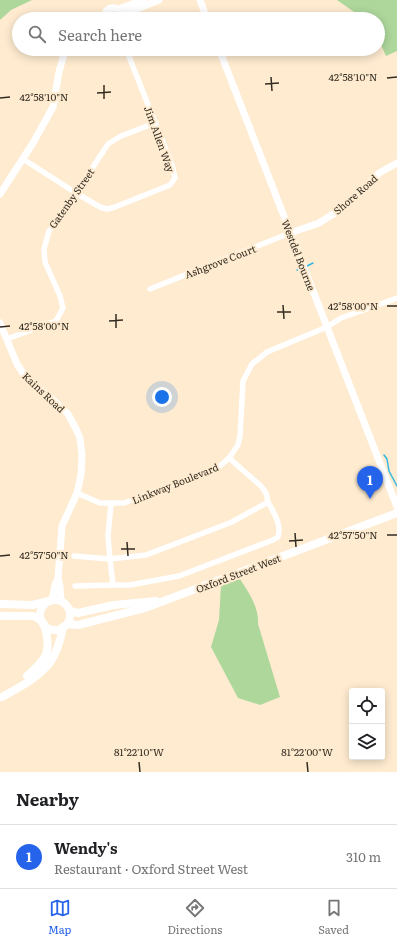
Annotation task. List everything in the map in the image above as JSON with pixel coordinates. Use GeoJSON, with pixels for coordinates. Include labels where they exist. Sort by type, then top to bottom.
{"type":"FeatureCollection","features":[{"type":"Feature","properties":{"kind":"main road","name":"Oxford Street West"},"geometry":{"type":"LineString","coordinates":[[65,626],[78,625],[145,608],[397,513]]}},
{"type":"Feature","properties":{"kind":"main road","name":"Oxford Street West"},"geometry":{"type":"LineString","coordinates":[[70,611],[78,613],[114,605],[135,604],[169,599]]}},
{"type":"Feature","properties":{"kind":"main road"},"geometry":{"type":"LineString","coordinates":[[1,699],[40,664],[48,647],[48,639],[40,616],[43,607],[54,600]]}},
{"type":"Feature","properties":{"kind":"main road"},"geometry":{"type":"LineString","coordinates":[[0,604],[32,605],[54,600],[67,605],[70,611],[69,620],[65,626],[57,649],[47,667],[22,686],[1,699]]}},
{"type":"Feature","properties":{"kind":"main road"},"geometry":{"type":"LineString","coordinates":[[0,616],[33,616],[51,629],[59,629],[65,626]]}},
{"type":"Feature","properties":{"kind":"street"},"geometry":{"type":"LineString","coordinates":[[123,12],[144,0]]}},
{"type":"Feature","properties":{"kind":"street"},"geometry":{"type":"LineString","coordinates":[[126,12],[159,0]]}},
{"type":"Feature","properties":{"kind":"street"},"geometry":{"type":"LineString","coordinates":[[200,0],[204,12]]}},
{"type":"Feature","properties":{"kind":"street"},"geometry":{"type":"LineString","coordinates":[[107,12],[108,9],[115,8],[118,12]]}},
{"type":"Feature","properties":{"kind":"street"},"geometry":{"type":"LineString","coordinates":[[0,194],[23,159],[53,107],[63,56]]}},
{"type":"Feature","properties":{"kind":"street","name":"Jim Allen Way"},"geometry":{"type":"LineString","coordinates":[[23,159],[76,193],[100,207],[107,209],[170,185],[175,178],[172,165],[129,56]]}},
{"type":"Feature","properties":{"kind":"street","name":"Westdel Bourne"},"geometry":{"type":"LineString","coordinates":[[222,56],[397,506]]}},
{"type":"Feature","properties":{"kind":"street","name":"Gatenby Street"},"geometry":{"type":"LineString","coordinates":[[7,339],[56,321],[63,308],[60,296],[45,262],[44,249],[49,231],[108,144],[121,136],[155,123]]}},
{"type":"Feature","properties":{"kind":"street","name":"Shore Road"},"geometry":{"type":"LineString","coordinates":[[290,233],[319,223],[342,209],[379,173],[397,163]]}},
{"type":"Feature","properties":{"kind":"street","name":"Ashgrove Court"},"geometry":{"type":"LineString","coordinates":[[150,288],[290,233]]}},
{"type":"Feature","properties":{"kind":"street","name":"Linkway Boulevard"},"geometry":{"type":"LineString","coordinates":[[77,493],[100,504],[124,503],[220,466],[229,458],[238,445],[240,436],[243,381],[252,364],[267,352],[327,327],[341,318],[397,298]]}},
{"type":"Feature","properties":{"kind":"street","name":"Kains Road"},"geometry":{"type":"LineString","coordinates":[[0,322],[17,364],[27,379],[50,397],[68,414],[80,438],[82,455],[81,475],[77,493],[62,526],[58,578],[60,586],[54,600]]}},
{"type":"Feature","properties":{"kind":"street"},"geometry":{"type":"LineString","coordinates":[[75,586],[130,585],[179,576],[278,537],[279,526],[268,502],[266,493],[261,486],[229,458]]}},
{"type":"Feature","properties":{"kind":"street"},"geometry":{"type":"LineString","coordinates":[[74,556],[110,559],[146,555],[232,522],[268,502]]}},
{"type":"Feature","properties":{"kind":"street"},"geometry":{"type":"LineString","coordinates":[[110,504],[108,536],[113,585]]}},
{"type":"Feature","properties":{"kind":"green space"},"geometry":{"type":"Polygon","coordinates":[[[0,0],[32,0],[11,10],[0,20],[0,0]]]}},
{"type":"Feature","properties":{"kind":"green space"},"geometry":{"type":"Polygon","coordinates":[[[337,0],[397,0],[397,51],[386,56],[385,54],[385,12],[354,12],[337,0]]]}},
{"type":"Feature","properties":{"kind":"green space"},"geometry":{"type":"Polygon","coordinates":[[[240,579],[255,606],[258,624],[280,697],[260,705],[238,698],[211,647],[219,620],[221,584],[240,579]]]}},
{"type":"Feature","properties":{"kind":"waterway"},"geometry":{"type":"LineString","coordinates":[[305,267],[313,263]]}},
{"type":"Feature","properties":{"kind":"waterway"},"geometry":{"type":"LineString","coordinates":[[297,270],[302,268]]}},
{"type":"Feature","properties":{"kind":"waterway"},"geometry":{"type":"LineString","coordinates":[[384,455],[387,459],[389,471],[397,486]]}},
{"type":"Feature","properties":{"kind":"place","name":"Wendy's"},"geometry":{"type":"Point","coordinates":[370,499]}}]}
